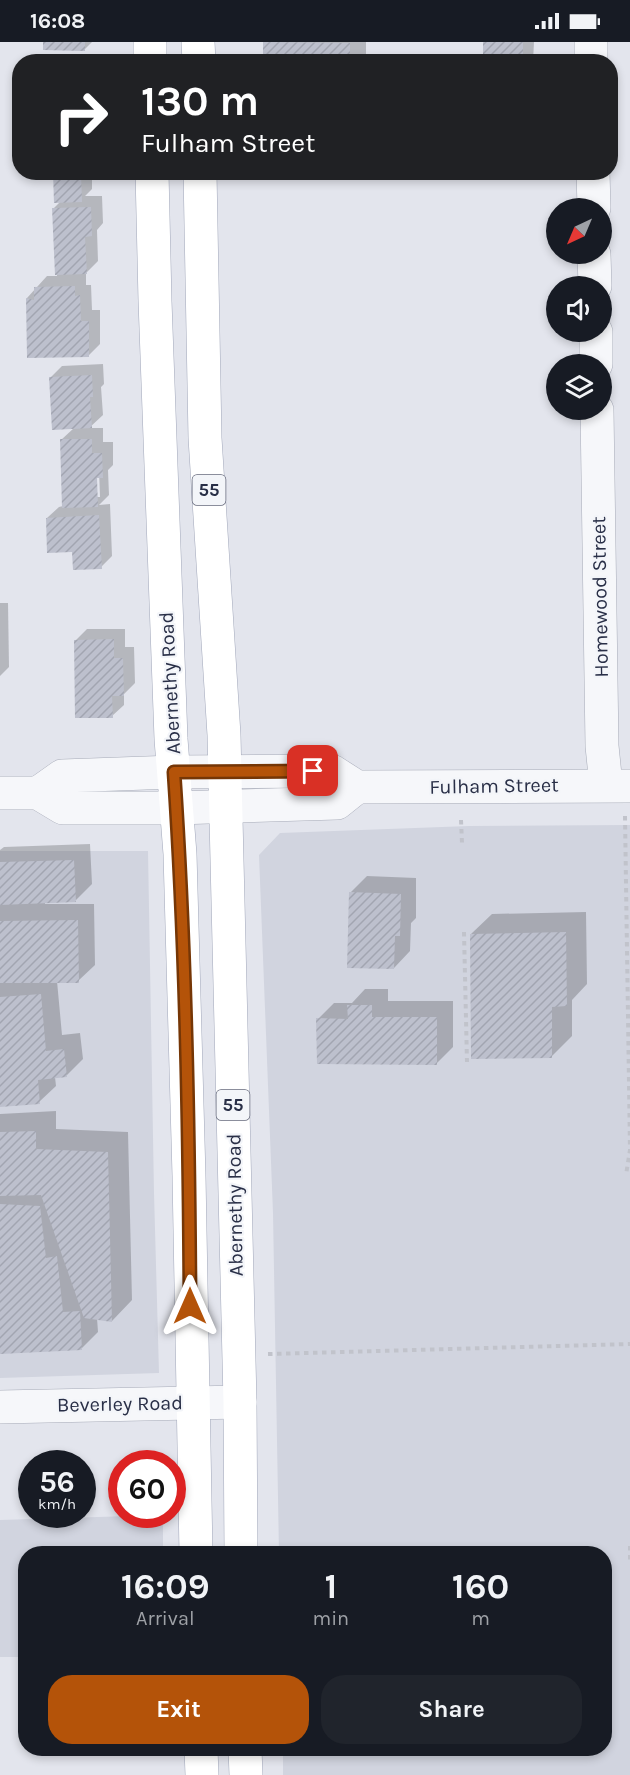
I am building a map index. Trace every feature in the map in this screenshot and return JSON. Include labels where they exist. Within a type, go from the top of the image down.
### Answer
[{"type":"main road","name":"Abernethy Road","points":[[152,180],[174,772],[180,854],[196,1546]]},
{"type":"main road","name":"Abernethy Road","points":[[200,180],[205,438],[224,735],[240,1402],[241,1546]]},
{"type":"main road","points":[[201,1756],[202,1775]]},
{"type":"main road","points":[[245,1756],[246,1775]]},
{"type":"street","points":[[593,180],[594,198]]},
{"type":"street","name":"Homewood Street","points":[[597,420],[602,746],[620,795]]},
{"type":"street","points":[[0,794],[38,793],[63,808],[177,808],[337,803],[357,787],[332,771],[174,772],[62,776],[38,793]]},
{"type":"street","name":"Fulham Street","points":[[357,787],[620,795]]},
{"type":"street","name":"Beverley Road","points":[[0,1407],[240,1402]]},
{"type":"path","points":[[620,795],[630,1150],[626,1175]]},
{"type":"path","points":[[461,819],[462,843]]},
{"type":"path","points":[[464,932],[467,1062]]},
{"type":"path","points":[[267,1354],[630,1344]]},
{"type":"path","points":[[630,1546],[630,1563]]},
{"type":"shaded area","points":[[630,825],[630,1775],[283,1775],[283,1756],[612,1756],[612,1546],[279,1546],[273,1213],[259,855],[280,833],[469,826]]},
{"type":"shaded area","points":[[0,851],[148,851],[159,1373],[0,1378]]},
{"type":"shaded area","points":[[96,1517],[108,1517],[108,1528],[163,1528],[163,1546],[18,1546],[18,1657],[0,1657],[0,1520],[18,1519],[18,1528],[96,1528]]},
{"type":"building","points":[[43,42],[85,42],[85,51],[43,50]]},
{"type":"building","points":[[263,42],[350,43],[350,54],[263,54]]},
{"type":"building","points":[[483,42],[523,42],[523,54],[483,54]]},
{"type":"building","points":[[53,180],[81,180],[82,202],[54,203]]},
{"type":"building","points":[[91,207],[92,236],[85,237],[87,274],[55,275],[52,208]]},
{"type":"building","points":[[75,286],[75,296],[80,295],[81,321],[89,321],[89,357],[27,358],[26,298],[34,300],[34,287]]},
{"type":"building","points":[[92,375],[93,397],[90,397],[92,428],[52,430],[49,377]]},
{"type":"building","points":[[60,439],[92,439],[92,453],[102,453],[103,478],[97,478],[98,507],[62,508]]},
{"type":"building","points":[[99,515],[102,569],[73,570],[72,552],[47,553],[46,518]]},
{"type":"building","points":[[114,639],[114,658],[123,658],[124,696],[112,696],[113,718],[75,718],[74,640]]},
{"type":"building","points":[[74,860],[76,902],[0,905],[0,862]]},
{"type":"building","points":[[349,892],[401,894],[400,936],[395,936],[394,969],[347,968]]},
{"type":"building","points":[[78,920],[79,983],[0,983],[0,921]]},
{"type":"building","points":[[566,932],[567,1006],[552,1007],[552,1058],[471,1059],[470,934]]},
{"type":"building","points":[[41,994],[46,1051],[64,1049],[67,1077],[38,1080],[40,1104],[0,1107],[0,997]]},
{"type":"building","points":[[347,1005],[372,1005],[372,1017],[437,1017],[437,1065],[317,1064],[316,1018],[348,1019]]},
{"type":"building","points":[[36,1131],[36,1149],[108,1152],[112,1322],[84,1318],[41,1195],[0,1196],[0,1132]]},
{"type":"building","points":[[0,1204],[40,1206],[46,1258],[57,1256],[63,1312],[80,1311],[82,1350],[0,1354]]},
{"type":"route","points":[[190,1306],[188,1107],[180,854],[174,772],[313,771]]}]
